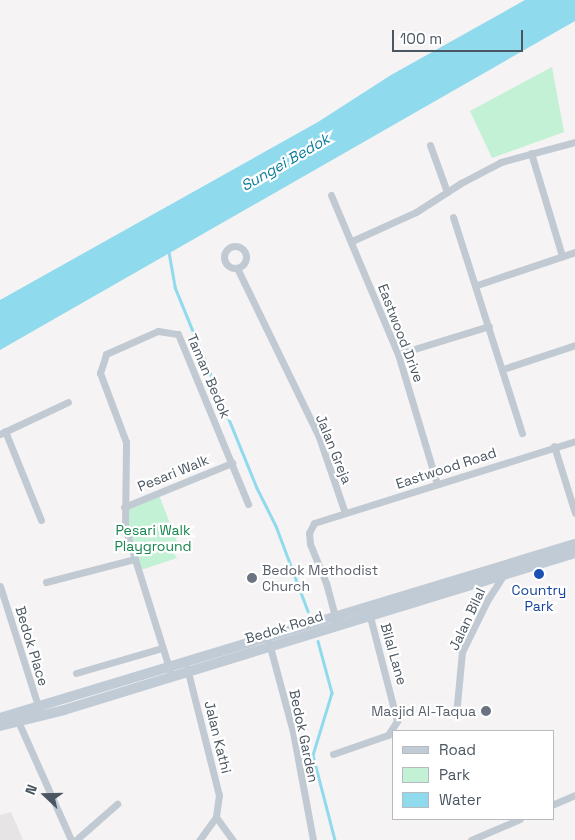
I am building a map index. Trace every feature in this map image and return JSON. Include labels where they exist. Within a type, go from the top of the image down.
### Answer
[{"type":"main road","name":"Bedok Road","points":[[369,612],[575,544]]},
{"type":"main road","name":"Bedok Road","points":[[0,726],[39,710],[337,621],[502,576],[575,553]]},
{"type":"main road","name":"Bedok Road","points":[[0,718],[17,718]]},
{"type":"street","points":[[352,241],[416,212],[481,172],[531,153],[575,142]]},
{"type":"street","points":[[430,144],[447,192]]},
{"type":"street","points":[[531,153],[562,256]]},
{"type":"street","name":"Eastwood Drive","points":[[332,195],[398,354],[437,484]]},
{"type":"street","points":[[453,217],[477,285],[522,433]]},
{"type":"street","points":[[477,285],[575,252]]},
{"type":"street","name":"Jalan Greja","points":[[237,268],[319,438],[345,513]]},
{"type":"street","points":[[398,354],[489,326]]},
{"type":"street","name":"Taman Bedok","points":[[170,672],[125,528],[126,442],[101,376],[100,366],[108,352],[158,331],[171,330],[180,337],[248,504]]},
{"type":"street","points":[[503,369],[575,345]]},
{"type":"street","points":[[41,520],[2,432],[68,402]]},
{"type":"street","name":"Eastwood Road","points":[[345,513],[575,440]]},
{"type":"street","points":[[554,446],[575,513]]},
{"type":"street","name":"Pesari Walk","points":[[124,507],[232,463]]},
{"type":"street","points":[[337,621],[326,583],[310,548],[309,533],[317,521],[345,513]]},
{"type":"street","points":[[46,582],[135,559]]},
{"type":"street","name":"Jalan Bilal","points":[[456,715],[462,652],[488,599],[509,567]]},
{"type":"street","name":"Bedok Place","points":[[0,586],[39,710]]},
{"type":"street","name":"Bilal Lane","points":[[333,754],[388,735],[397,721],[369,612]]},
{"type":"street","name":"Bedok Garden","points":[[269,642],[293,732],[313,840]]},
{"type":"street","points":[[76,673],[162,648]]},
{"type":"street","name":"Jalan Kathi","points":[[187,667],[218,787],[216,817]]},
{"type":"street","points":[[17,718],[71,840]]},
{"type":"street","points":[[555,804],[575,795]]},
{"type":"street","points":[[76,840],[117,804]]},
{"type":"street","points":[[199,840],[216,817],[233,840]]},
{"type":"street","points":[[471,840],[518,820]]},
{"type":"shaded area","points":[[11,812],[23,840],[0,840],[0,815]]},
{"type":"green space","points":[[552,67],[564,132],[492,158],[470,111]]},
{"type":"green space","name":"Pesari Walk Playground","points":[[159,495],[178,544],[171,549],[177,558],[141,570],[128,527],[126,508]]},
{"type":"water","name":"Sungei Bedok","points":[[525,0],[575,0],[575,21],[0,350],[0,300],[318,122],[391,75]]},
{"type":"waterway","points":[[169,252],[175,287],[257,488],[276,526],[308,611]]},
{"type":"waterway","points":[[318,641],[332,693],[313,755],[335,840]]},
{"type":"place","name":"Country Park","points":[[539,574]]},
{"type":"place","name":"Bedok Methodist Church","points":[[252,578]]},
{"type":"place","name":"Masjid Al-Taqua","points":[[486,711]]}]
